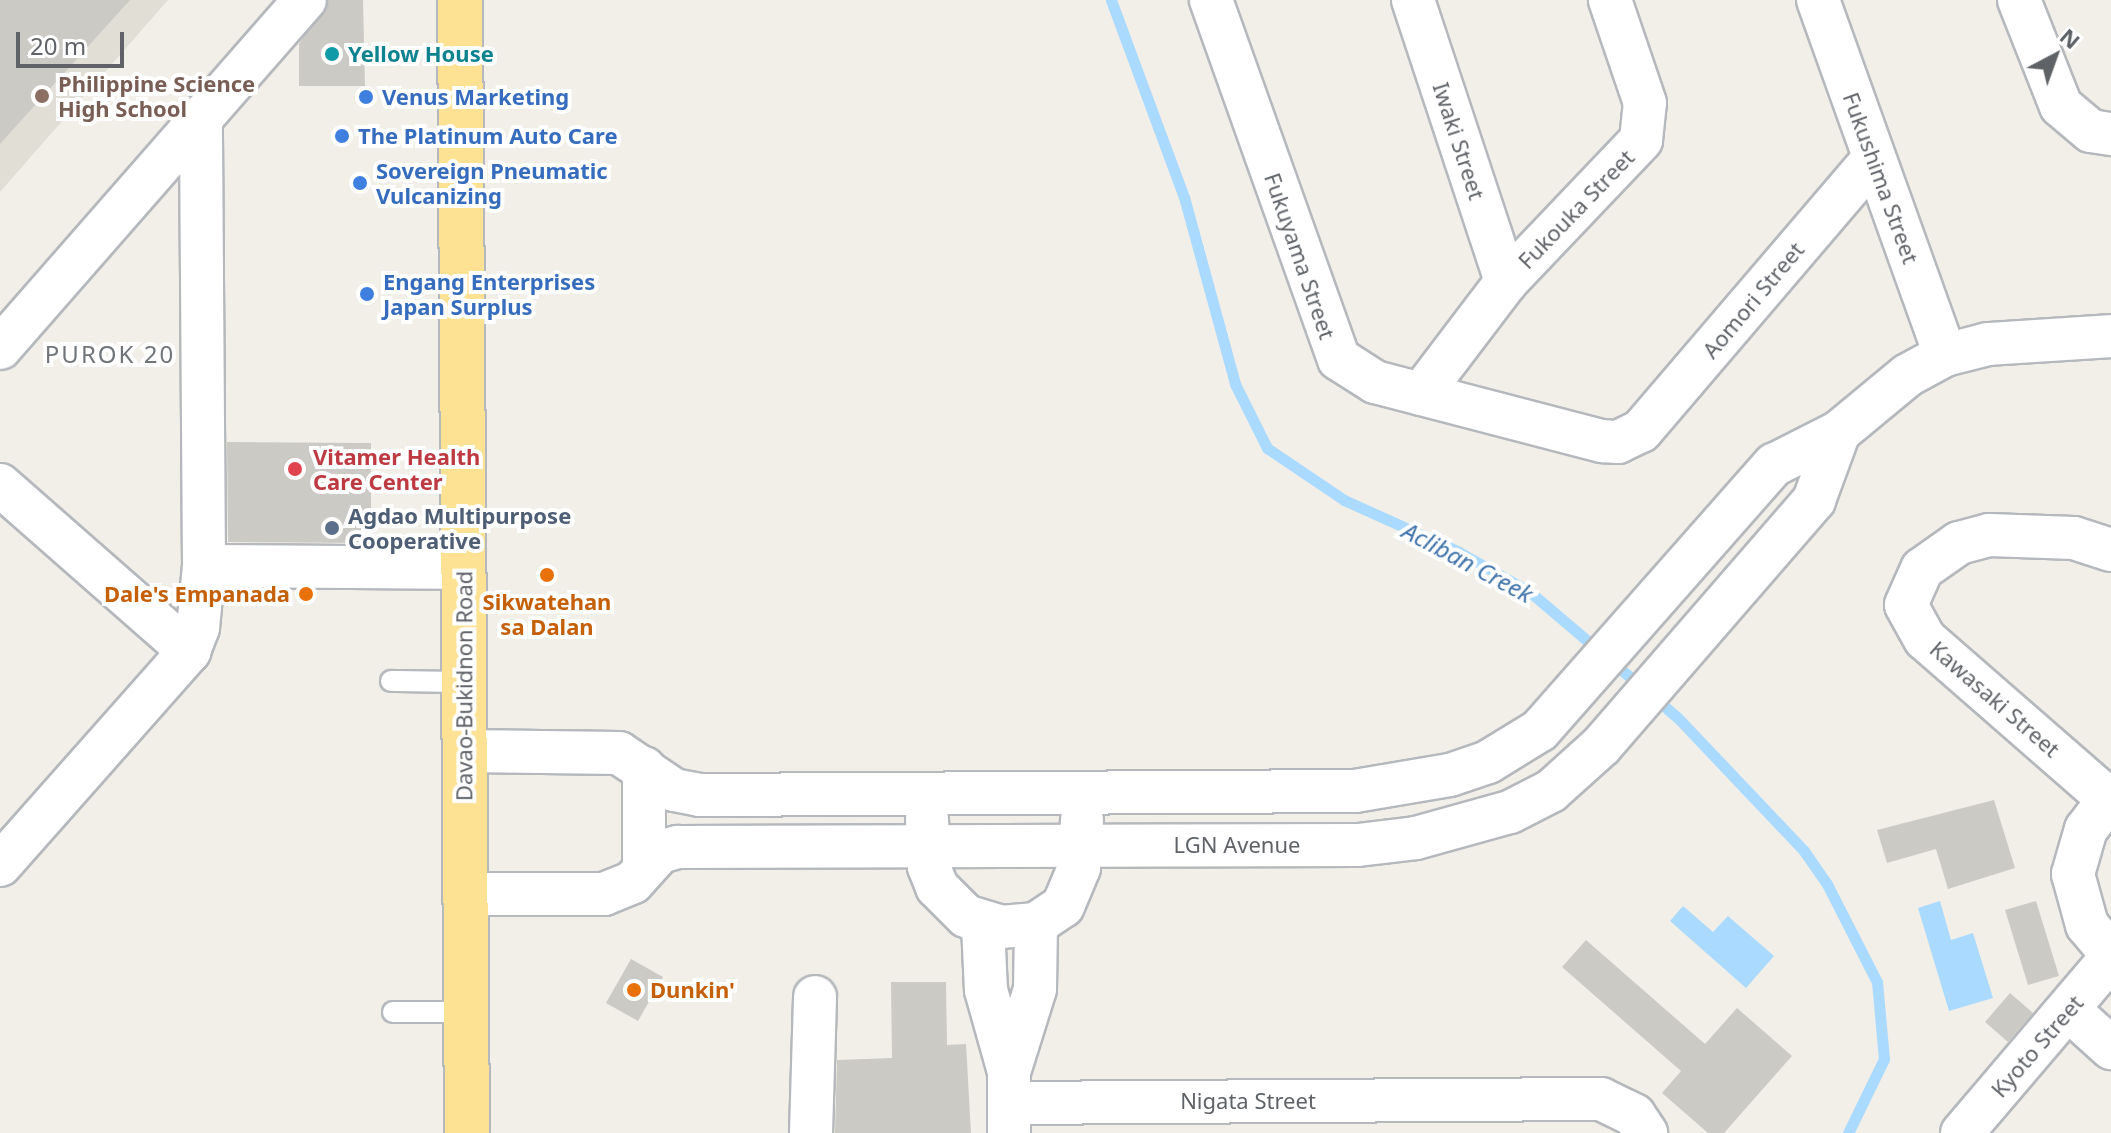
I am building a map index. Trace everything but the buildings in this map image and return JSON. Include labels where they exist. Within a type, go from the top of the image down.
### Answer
[{"type":"highway","name":"Davao-Bukidnon Road","points":[[460,0],[467,1133]]},
{"type":"street","points":[[0,348],[305,0]]},
{"type":"street","name":"Fukuyama Street","points":[[1211,0],[1332,348],[1360,376],[1602,441],[1629,439]]},
{"type":"street","name":"Iwaki Street","points":[[1413,0],[1506,282]]},
{"type":"street","name":"Fukouka Street","points":[[1421,394],[1506,282],[1641,140],[1645,103],[1610,0]]},
{"type":"street","name":"Fukushima Street","points":[[1818,0],[1945,355]]},
{"type":"street","points":[[2019,0],[2061,106],[2091,131],[2111,134]]},
{"type":"street","points":[[0,865],[189,651],[204,598],[201,118]]},
{"type":"street","name":"Aomori Street","points":[[1629,439],[1874,158]]},
{"type":"street","points":[[465,751],[603,751],[644,768],[674,790],[700,795],[1327,791],[1421,782],[1521,746],[1561,710],[1774,465],[1839,432],[1908,375],[1945,355],[2041,337],[2111,336]]},
{"type":"street","name":"LGN Avenue","points":[[466,894],[604,894],[633,882],[660,852],[678,847],[1327,845],[1416,838],[1465,827],[1551,791],[1602,745],[1814,500],[1839,432]]},
{"type":"street","points":[[0,485],[189,651]]},
{"type":"street","name":"Kawasaki Street","points":[[2110,800],[1925,639],[1910,622],[1911,583],[1937,555],[1989,535],[2074,538],[2111,550]]},
{"type":"street","points":[[204,566],[464,568]]},
{"type":"street","points":[[1521,746],[1551,791]]},
{"type":"street","points":[[644,768],[644,867]]},
{"type":"street","points":[[1327,791],[1327,845]]},
{"type":"street","points":[[927,794],[927,846],[937,887],[983,925],[1036,924],[1063,906],[1082,846],[1081,793]]},
{"type":"street","points":[[2110,800],[2086,829],[2073,874],[2087,925],[2111,956]]},
{"type":"street","points":[[1009,1103],[1035,989],[1036,924]]},
{"type":"street","points":[[983,925],[986,990],[1009,1103]]},
{"type":"street","name":"Kyoto Street","points":[[1962,1133],[2069,1010],[2111,956]]},
{"type":"street","points":[[811,1133],[815,997]]},
{"type":"street","points":[[2069,1010],[2111,1048]]},
{"type":"street","name":"Nigata Street","points":[[1009,1103],[1228,1117],[1496,1116],[1601,1099],[1634,1115],[1646,1133]]},
{"type":"lane","points":[[391,681],[464,682]]},
{"type":"lane","points":[[393,1012],[466,1012]]},
{"type":"shaded area","name":"Philippine Science High School","points":[[0,0],[168,0],[0,192]]},
{"type":"water","points":[[1940,901],[1951,940],[1973,933],[1993,998],[1949,1011],[1918,908]]},
{"type":"water","points":[[1683,906],[1713,932],[1728,916],[1774,956],[1746,988],[1670,921]]},
{"type":"waterway","name":"Acliban Creek","points":[[1111,0],[1184,197],[1235,384],[1267,448],[1344,500],[1459,552],[1530,592],[1678,718],[1804,851],[1827,884],[1877,982],[1884,1059],[1848,1133]]},
{"type":"place","name":"Yellow House","points":[[332,54]]},
{"type":"place","name":"Philippine Science High School","points":[[42,96]]},
{"type":"place","name":"Venus Marketing","points":[[366,97]]},
{"type":"place","name":"The Platinum Auto Care","points":[[342,136]]},
{"type":"place","name":"Sovereign Pneumatic Vulcanizing","points":[[360,183]]},
{"type":"place","name":"Engang Enterprises Japan Surplus","points":[[367,294]]},
{"type":"place","name":"Vitamer Health Care Center","points":[[295,469]]},
{"type":"place","name":"Agdao Multipurpose Cooperative","points":[[332,528]]},
{"type":"place","name":"Sikwatehan sa Dalan","points":[[547,575]]},
{"type":"place","name":"Dale's Empanada","points":[[306,594]]},
{"type":"place","name":"Dunkin'","points":[[634,990]]},
{"type":"district","name":"PUROK 20","points":[[110,354]]}]
